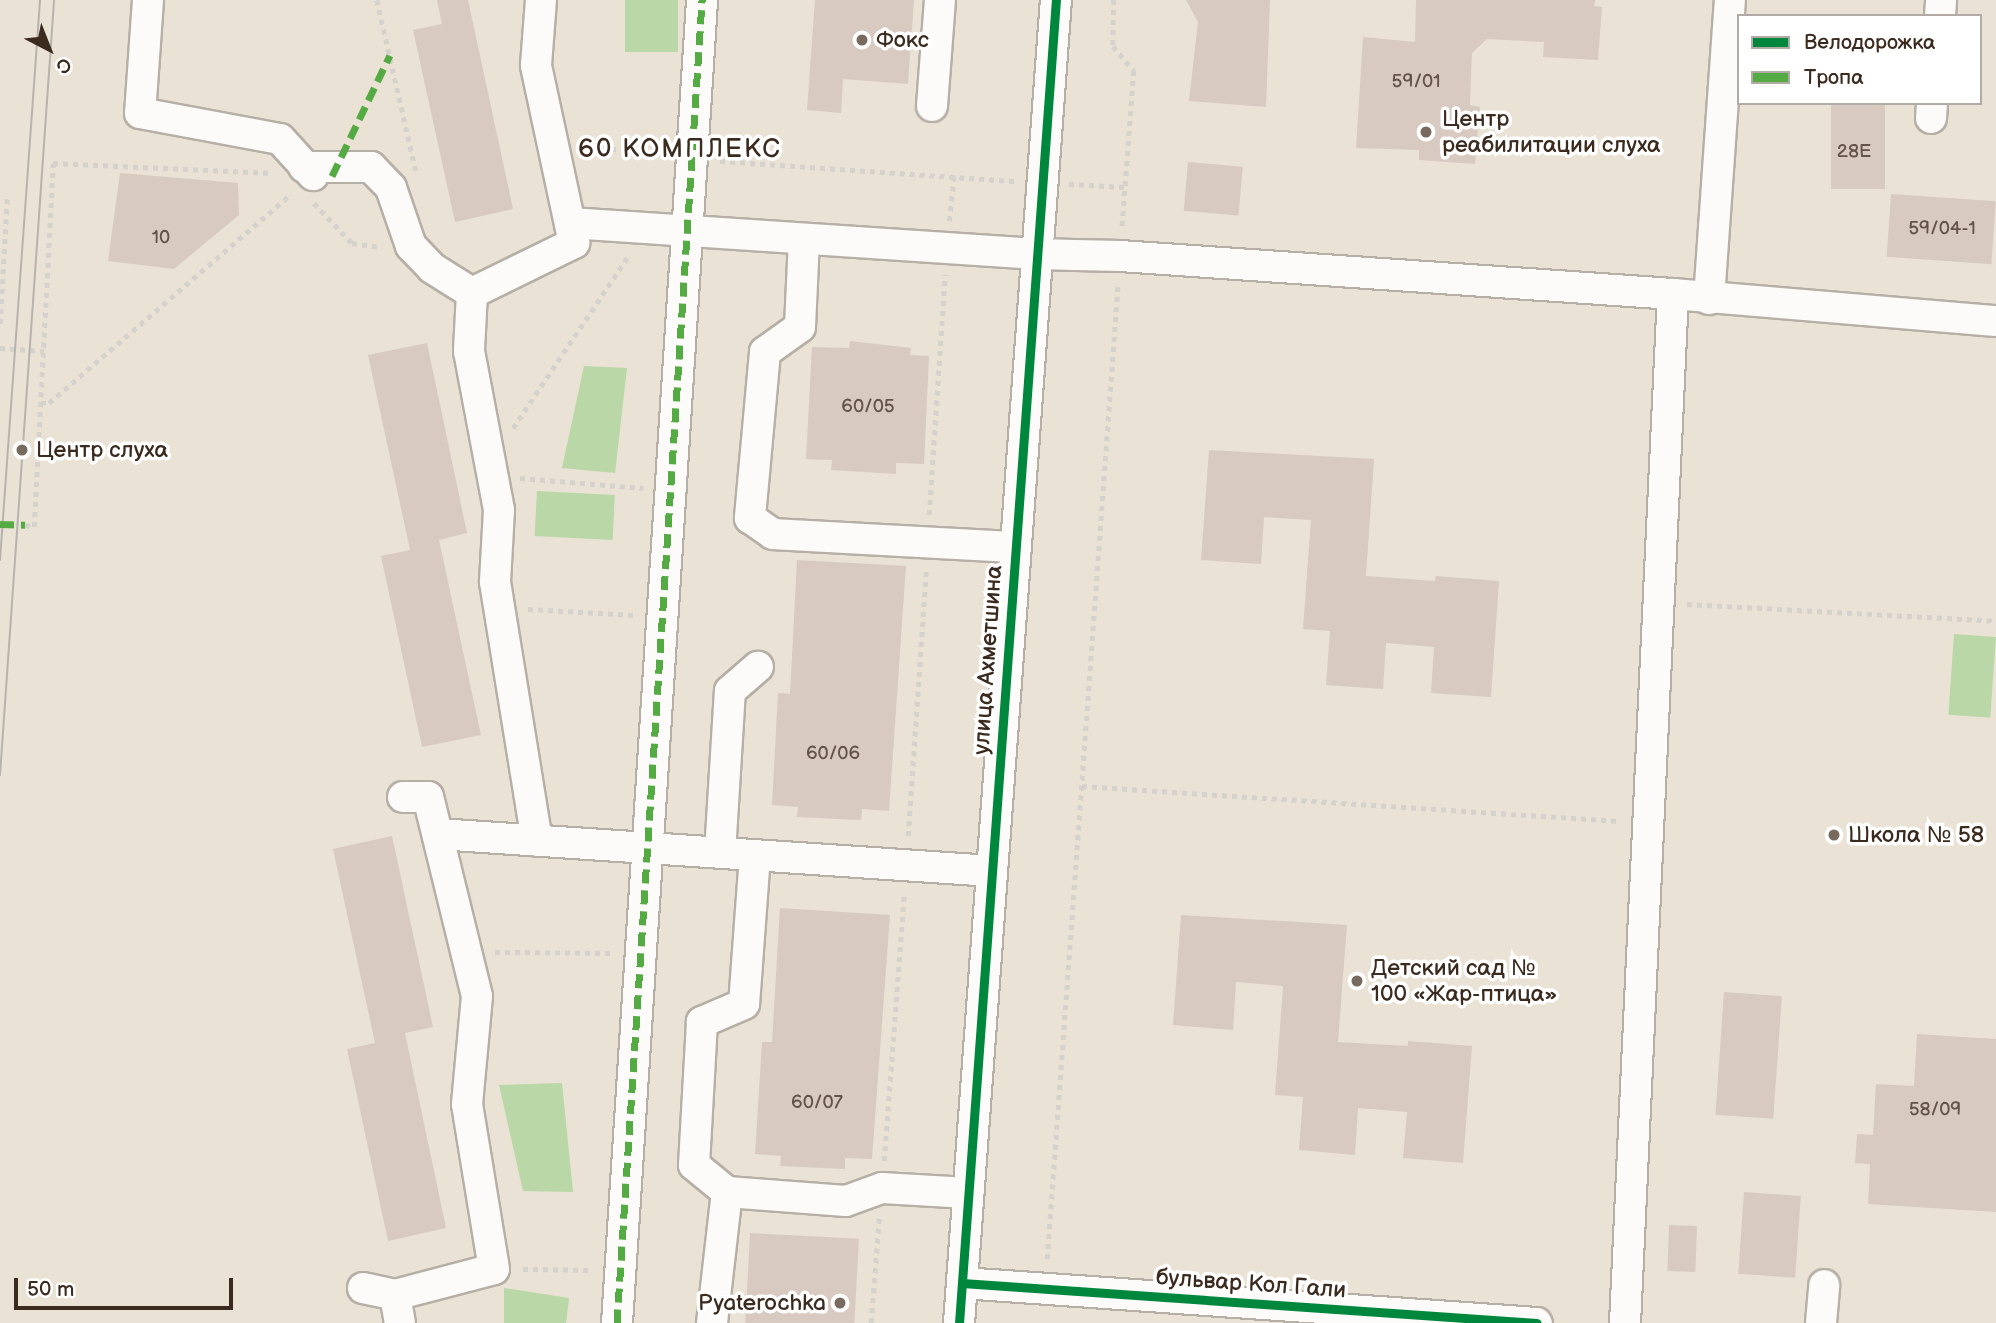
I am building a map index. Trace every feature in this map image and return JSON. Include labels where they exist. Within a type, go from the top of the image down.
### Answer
[{"type":"street","points":[[148,0],[140,113],[280,139],[305,176],[371,167],[391,188],[411,246],[432,268],[472,293]]},
{"type":"street","points":[[472,293],[574,243],[536,65],[541,0]]},
{"type":"street","points":[[617,1323],[702,0]]},
{"type":"street","points":[[932,106],[940,0]]},
{"type":"street","name":"улица Ахметшина","points":[[959,1323],[1056,0]]},
{"type":"street","points":[[1709,299],[1730,0]]},
{"type":"street","points":[[570,223],[1037,254],[1120,256],[1673,294],[1996,321]]},
{"type":"street","points":[[804,239],[800,327],[765,352],[750,518],[773,534],[1016,547]]},
{"type":"street","points":[[472,293],[469,351],[499,510],[495,583],[537,841]]},
{"type":"street","points":[[1625,1323],[1673,294]]},
{"type":"street","points":[[720,853],[730,691],[758,667]]},
{"type":"street","points":[[363,1288],[397,1309],[494,1269],[467,1104],[477,996],[428,797],[403,797]]},
{"type":"street","points":[[438,834],[992,871]]},
{"type":"street","points":[[755,855],[744,1004],[702,1022],[694,1165],[727,1192],[846,1201],[882,1188],[968,1193]]},
{"type":"street","points":[[712,1323],[727,1192]]},
{"type":"street","name":"бульвар Кол Гали","points":[[962,1283],[1537,1323]]},
{"type":"street","points":[[1821,1323],[1824,1285]]},
{"type":"path","points":[[377,0],[418,183],[391,188]]},
{"type":"path","points":[[1045,1287],[1134,71],[1113,46],[1114,0]]},
{"type":"path","points":[[553,145],[954,177],[1124,187]]},
{"type":"path","points":[[24,525],[34,527],[52,163],[305,176]]},
{"type":"path","points":[[305,176],[352,243],[373,248],[411,246]]},
{"type":"path","points":[[41,403],[49,403],[305,176]]},
{"type":"path","points":[[872,1323],[954,177]]},
{"type":"path","points":[[0,324],[7,197]]},
{"type":"path","points":[[647,229],[491,469],[670,491]]},
{"type":"path","points":[[0,348],[44,351]]},
{"type":"path","points":[[1658,603],[1996,621]]},
{"type":"path","points":[[499,608],[662,617]]},
{"type":"path","points":[[1082,786],[1648,822]]},
{"type":"path","points":[[466,951],[641,953]]},
{"type":"path","points":[[494,1269],[620,1270]]},
{"type":"green space","points":[[625,0],[678,0],[678,52],[625,52]]},
{"type":"green space","points":[[584,366],[627,368],[615,473],[562,468]]},
{"type":"green space","points":[[537,491],[615,495],[613,540],[535,536]]},
{"type":"green space","points":[[1954,634],[1996,637],[1990,718],[1948,715]]},
{"type":"green space","points":[[562,1083],[573,1192],[523,1191],[499,1085]]},
{"type":"green space","points":[[504,1288],[569,1298],[566,1323],[504,1323]]},
{"type":"building","points":[[437,0],[468,0],[513,209],[455,222],[413,30],[442,24]]},
{"type":"building","name":"Фокс","points":[[815,0],[914,0],[908,84],[843,79],[841,113],[807,110]]},
{"type":"building","points":[[1186,0],[1270,0],[1266,107],[1189,101],[1198,22]]},
{"type":"building","points":[[1416,0],[1595,0],[1594,6],[1602,7],[1598,60],[1543,57],[1544,42],[1487,39],[1472,53],[1470,105],[1480,107],[1475,164],[1419,160],[1419,150],[1356,148],[1363,37],[1415,42]]},
{"type":"building","points":[[1831,105],[1885,105],[1885,189],[1831,189]]},
{"type":"building","points":[[1188,162],[1243,167],[1239,216],[1184,211]]},
{"type":"building","points":[[120,173],[238,183],[239,215],[174,269],[108,261]]},
{"type":"building","points":[[1891,194],[1996,201],[1991,264],[1887,257]]},
{"type":"building","points":[[850,341],[911,348],[910,355],[929,356],[924,464],[896,463],[896,474],[831,470],[832,460],[806,459],[812,347],[849,348]]},
{"type":"building","points":[[427,343],[467,533],[439,540],[481,735],[422,747],[381,556],[410,550],[368,355]]},
{"type":"building","points":[[1209,450],[1374,459],[1366,576],[1435,581],[1436,576],[1499,581],[1491,697],[1431,693],[1434,647],[1386,643],[1383,689],[1326,685],[1330,631],[1303,629],[1311,520],[1264,517],[1261,564],[1201,560]]},
{"type":"building","points":[[797,560],[906,566],[889,811],[862,809],[861,820],[797,817],[798,807],[772,805],[778,693],[790,694]]},
{"type":"building","points":[[392,836],[433,1027],[405,1033],[446,1228],[388,1241],[347,1049],[375,1043],[333,849]]},
{"type":"building","points":[[780,908],[890,915],[872,1159],[845,1158],[845,1169],[780,1166],[781,1156],[755,1154],[762,1042],[772,1042]]},
{"type":"building","points":[[1181,915],[1347,925],[1338,1042],[1408,1046],[1408,1041],[1472,1046],[1463,1163],[1403,1158],[1407,1112],[1358,1108],[1355,1155],[1299,1150],[1303,1097],[1275,1095],[1283,986],[1236,982],[1233,1030],[1173,1025]]},
{"type":"building","points":[[1724,992],[1782,996],[1773,1119],[1715,1115]]},
{"type":"building","points":[[1917,1034],[1996,1039],[1996,1212],[1868,1204],[1870,1164],[1855,1163],[1857,1134],[1873,1135],[1876,1084],[1914,1086]]},
{"type":"building","points":[[1744,1192],[1801,1196],[1795,1278],[1738,1274]]},
{"type":"building","points":[[1669,1225],[1697,1226],[1695,1272],[1667,1271]]},
{"type":"building","points":[[750,1233],[859,1239],[854,1323],[745,1323]]},
{"type":"tram line","points":[[0,560],[40,0]]},
{"type":"tram line","points":[[0,775],[54,0]]},
{"type":"marked path","points":[[617,1323],[702,0]]},
{"type":"marked path","points":[[332,176],[390,55]]},
{"type":"marked path","points":[[0,524],[25,525]]},
{"type":"cycle path","points":[[959,1323],[1056,0]]},
{"type":"cycle path","points":[[962,1283],[1537,1323]]},
{"type":"place","name":"Фокс","points":[[862,40]]},
{"type":"place","name":"Центр реабилитации слуха","points":[[1426,132]]},
{"type":"place","name":"Центр слуха","points":[[22,450]]},
{"type":"place","name":"Школа № 58","points":[[1834,835]]},
{"type":"place","name":"Детский сад № 100 «Жар-птица»","points":[[1357,981]]},
{"type":"place","name":"Pyaterochka","points":[[840,1303]]},
{"type":"district","name":"60 КОМПЛЕКС","points":[[680,150]]}]
